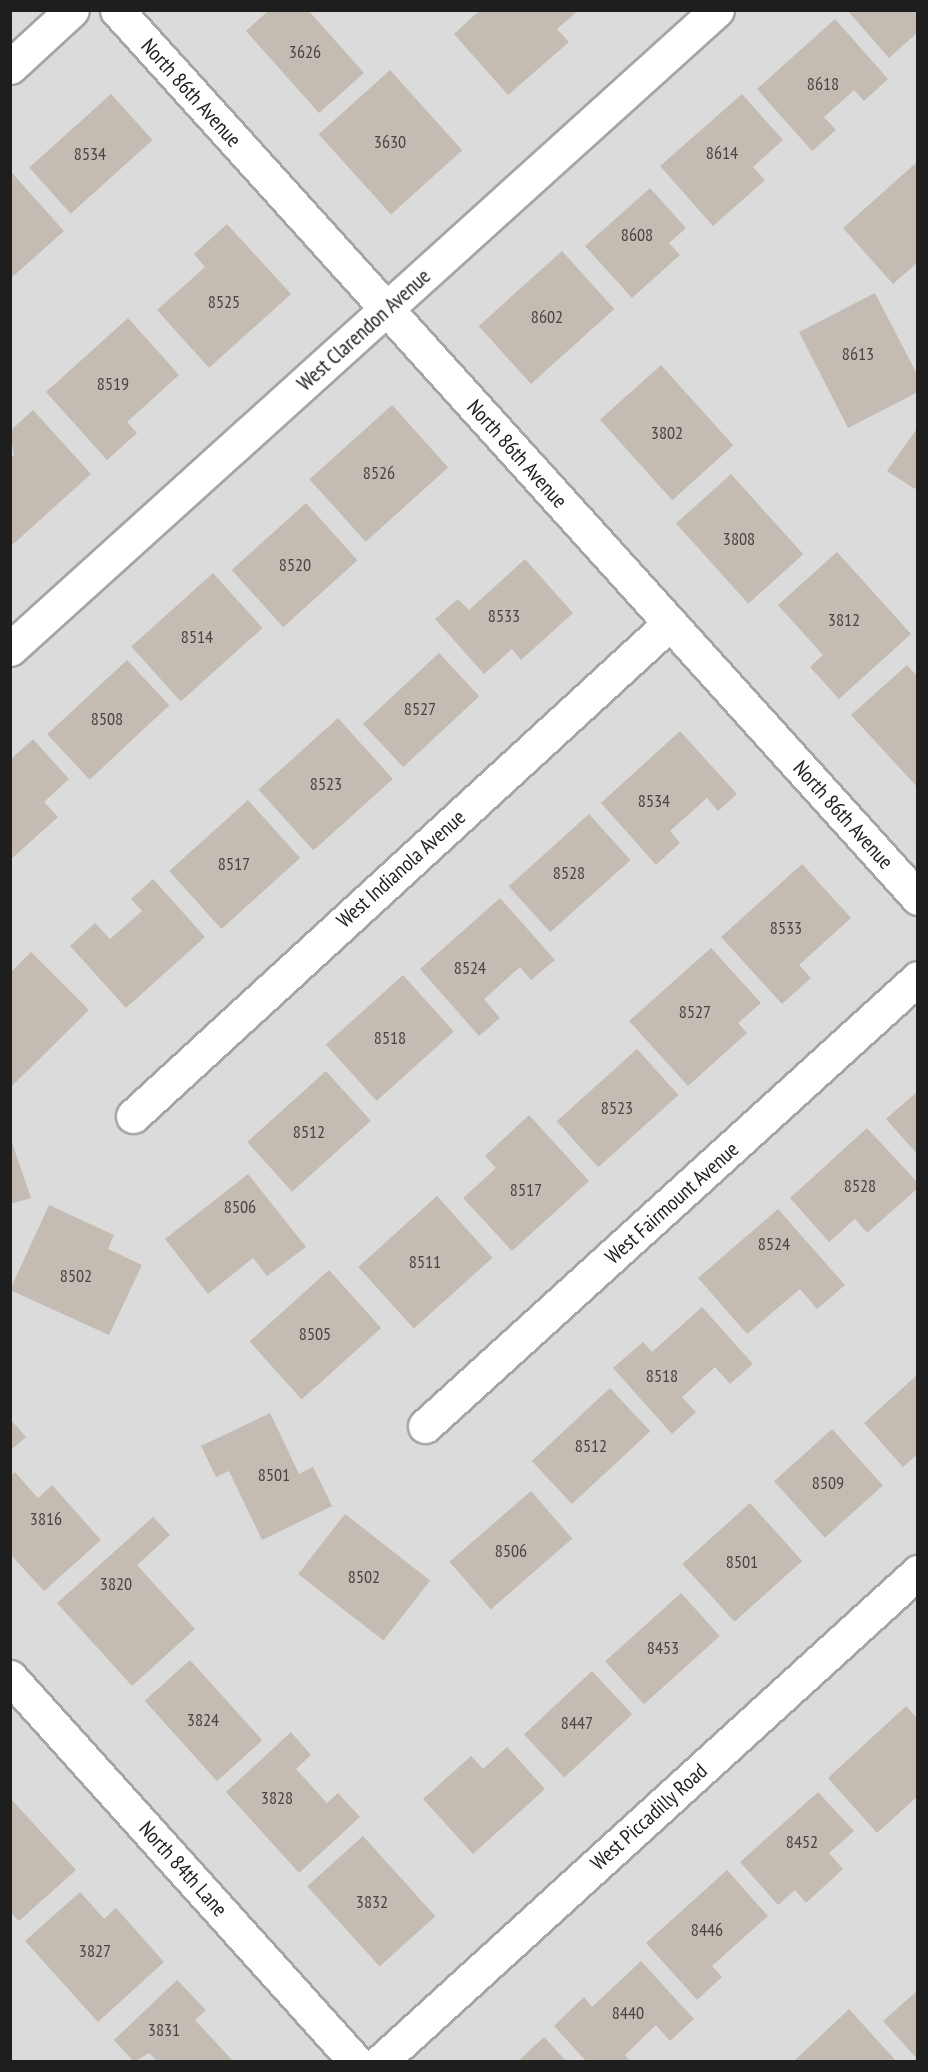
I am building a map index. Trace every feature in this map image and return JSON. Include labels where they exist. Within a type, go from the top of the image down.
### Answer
[{"type":"street","points":[[10,67],[72,10]]},
{"type":"street","name":"North 86th Avenue","points":[[117,10],[918,898]]},
{"type":"street","name":"West Clarendon Avenue","points":[[10,650],[717,10]]},
{"type":"street","name":"West Indianola Avenue","points":[[133,1116],[670,623]]},
{"type":"street","name":"West Fairmount Avenue","points":[[424,1426],[918,978]]},
{"type":"street","name":"West Piccadilly Road","points":[[380,2061],[918,1572]]},
{"type":"street","name":"North 84th Lane","points":[[10,1677],[356,2061]]},
{"type":"shaded area","points":[[11,11],[917,11],[917,2062],[11,2062]]},
{"type":"building","points":[[269,10],[308,10],[364,73],[319,113],[246,31]]},
{"type":"building","points":[[480,10],[579,10],[557,29],[569,42],[508,95],[454,34]]},
{"type":"building","points":[[847,10],[918,10],[918,32],[889,58]]},
{"type":"building","points":[[835,19],[888,79],[864,101],[854,90],[824,117],[836,130],[812,151],[757,89]]},
{"type":"building","points":[[390,70],[462,150],[391,214],[319,134]]},
{"type":"building","points":[[111,94],[152,140],[71,214],[29,168]]},
{"type":"building","points":[[742,94],[783,140],[753,167],[765,180],[713,226],[660,166]]},
{"type":"building","points":[[918,161],[918,262],[893,284],[843,228]]},
{"type":"building","points":[[12,173],[64,231],[10,279],[10,174]]},
{"type":"building","points":[[650,188],[686,228],[669,243],[680,255],[632,298],[585,246]]},
{"type":"building","points":[[227,224],[291,294],[209,368],[157,310],[205,267],[194,254]]},
{"type":"building","points":[[562,251],[614,309],[531,384],[479,326]]},
{"type":"building","points":[[875,293],[918,376],[918,392],[848,428],[799,332]]},
{"type":"building","points":[[128,318],[179,375],[127,422],[137,433],[107,460],[46,392]]},
{"type":"building","points":[[661,365],[733,445],[672,500],[600,420]]},
{"type":"building","points":[[392,405],[448,467],[366,542],[310,479]]},
{"type":"building","points":[[33,410],[91,474],[10,547],[10,458],[14,455],[10,431]]},
{"type":"building","points":[[918,427],[918,485],[915,489],[887,471]]},
{"type":"building","points":[[731,474],[803,554],[748,604],[676,524]]},
{"type":"building","points":[[306,503],[358,560],[283,627],[232,570]]},
{"type":"building","points":[[837,552],[911,634],[839,699],[810,667],[823,655],[778,605]]},
{"type":"building","points":[[525,559],[573,613],[521,660],[512,649],[484,674],[435,619],[458,599],[469,610]]},
{"type":"building","points":[[213,573],[263,628],[181,702],[131,647]]},
{"type":"building","points":[[439,653],[479,696],[403,767],[363,724]]},
{"type":"building","points":[[127,660],[169,705],[90,780],[47,734]]},
{"type":"building","points":[[907,665],[918,677],[918,788],[851,715]]},
{"type":"building","points":[[338,718],[393,779],[313,851],[258,790]]},
{"type":"building","points":[[680,731],[737,794],[718,811],[707,798],[670,831],[680,843],[656,865],[601,803]]},
{"type":"building","points":[[33,739],[69,779],[44,802],[58,817],[10,860],[10,760]]},
{"type":"building","points":[[248,800],[300,858],[221,929],[169,871]]},
{"type":"building","points":[[589,814],[630,860],[550,932],[509,886]]},
{"type":"building","points":[[802,864],[851,918],[799,965],[811,978],[782,1004],[721,937]]},
{"type":"building","points":[[153,879],[205,937],[126,1008],[70,946],[95,923],[110,939],[142,911],[131,899]]},
{"type":"building","points":[[500,898],[555,960],[531,980],[520,967],[484,999],[500,1018],[479,1036],[420,969]]},
{"type":"building","points":[[711,948],[761,1003],[738,1023],[747,1033],[688,1086],[629,1021]]},
{"type":"building","points":[[31,952],[89,1010],[12,1086],[10,973]]},
{"type":"building","points":[[403,975],[454,1031],[377,1101],[326,1045]]},
{"type":"building","points":[[637,1049],[678,1095],[598,1167],[557,1121]]},
{"type":"building","points":[[326,1071],[371,1121],[292,1192],[247,1142]]},
{"type":"building","points":[[918,1091],[918,1155],[886,1119]]},
{"type":"building","points":[[529,1115],[589,1181],[512,1251],[463,1198],[496,1168],[485,1156]]},
{"type":"building","points":[[867,1128],[918,1183],[918,1188],[867,1233],[855,1219],[829,1242],[790,1198]]},
{"type":"building","points":[[10,1137],[31,1198],[10,1204]]},
{"type":"building","points":[[248,1174],[306,1247],[267,1276],[253,1258],[208,1294],[165,1239]]},
{"type":"building","points":[[437,1196],[493,1258],[414,1329],[358,1267]]},
{"type":"building","points":[[49,1205],[114,1235],[108,1249],[142,1265],[109,1335],[10,1290]]},
{"type":"building","points":[[778,1209],[845,1285],[817,1309],[800,1289],[747,1334],[698,1278]]},
{"type":"building","points":[[329,1270],[381,1328],[302,1400],[249,1342]]},
{"type":"building","points":[[702,1307],[753,1364],[730,1384],[715,1367],[682,1397],[696,1412],[672,1434],[613,1368],[643,1342],[652,1352]]},
{"type":"building","points":[[918,1374],[918,1454],[903,1467],[864,1423]]},
{"type":"building","points":[[610,1388],[650,1431],[572,1504],[532,1461]]},
{"type":"building","points":[[270,1413],[299,1474],[313,1467],[332,1506],[262,1540],[229,1471],[216,1477],[201,1446]]},
{"type":"building","points":[[10,1419],[26,1437],[10,1451]]},
{"type":"building","points":[[832,1429],[883,1485],[825,1538],[774,1481]]},
{"type":"building","points":[[15,1472],[38,1498],[52,1485],[101,1540],[44,1591],[10,1554],[10,1476]]},
{"type":"building","points":[[531,1491],[572,1539],[491,1609],[449,1562]]},
{"type":"building","points":[[750,1503],[802,1561],[735,1622],[682,1564]]},
{"type":"building","points":[[345,1514],[430,1580],[383,1640],[298,1574]]},
{"type":"building","points":[[153,1517],[170,1535],[137,1565],[195,1629],[132,1686],[57,1603]]},
{"type":"building","points":[[681,1593],[720,1636],[644,1704],[605,1661]]},
{"type":"building","points":[[190,1660],[262,1740],[217,1781],[145,1701]]},
{"type":"building","points":[[592,1671],[632,1714],[564,1778],[524,1734]]},
{"type":"building","points":[[906,1706],[918,1719],[918,1796],[877,1833],[828,1778]]},
{"type":"building","points":[[291,1732],[311,1755],[296,1769],[327,1803],[338,1793],[360,1817],[299,1873],[226,1792]]},
{"type":"building","points":[[507,1747],[545,1789],[473,1854],[423,1799],[471,1756],[483,1769]]},
{"type":"building","points":[[818,1792],[854,1831],[829,1853],[843,1869],[806,1903],[795,1890],[778,1905],[740,1862]]},
{"type":"building","points":[[10,1798],[76,1870],[19,1921],[10,1912]]},
{"type":"building","points":[[363,1836],[435,1916],[380,1966],[307,1886]]},
{"type":"building","points":[[727,1870],[768,1916],[712,1966],[722,1977],[697,2000],[646,1943]]},
{"type":"building","points":[[80,1892],[104,1919],[116,1908],[164,1962],[98,2022],[25,1941]]},
{"type":"building","points":[[641,1961],[694,2019],[670,2041],[656,2025],[625,2055],[631,2062],[587,2062],[554,2026],[584,1997],[592,2007]]},
{"type":"building","points":[[177,1980],[206,2010],[195,2020],[234,2062],[158,2062],[149,2053],[134,2062],[114,2040]]},
{"type":"building","points":[[918,1990],[918,2060],[883,2021]]},
{"type":"building","points":[[849,2009],[897,2062],[793,2062]]},
{"type":"building","points":[[544,2037],[567,2062],[517,2062]]}]
